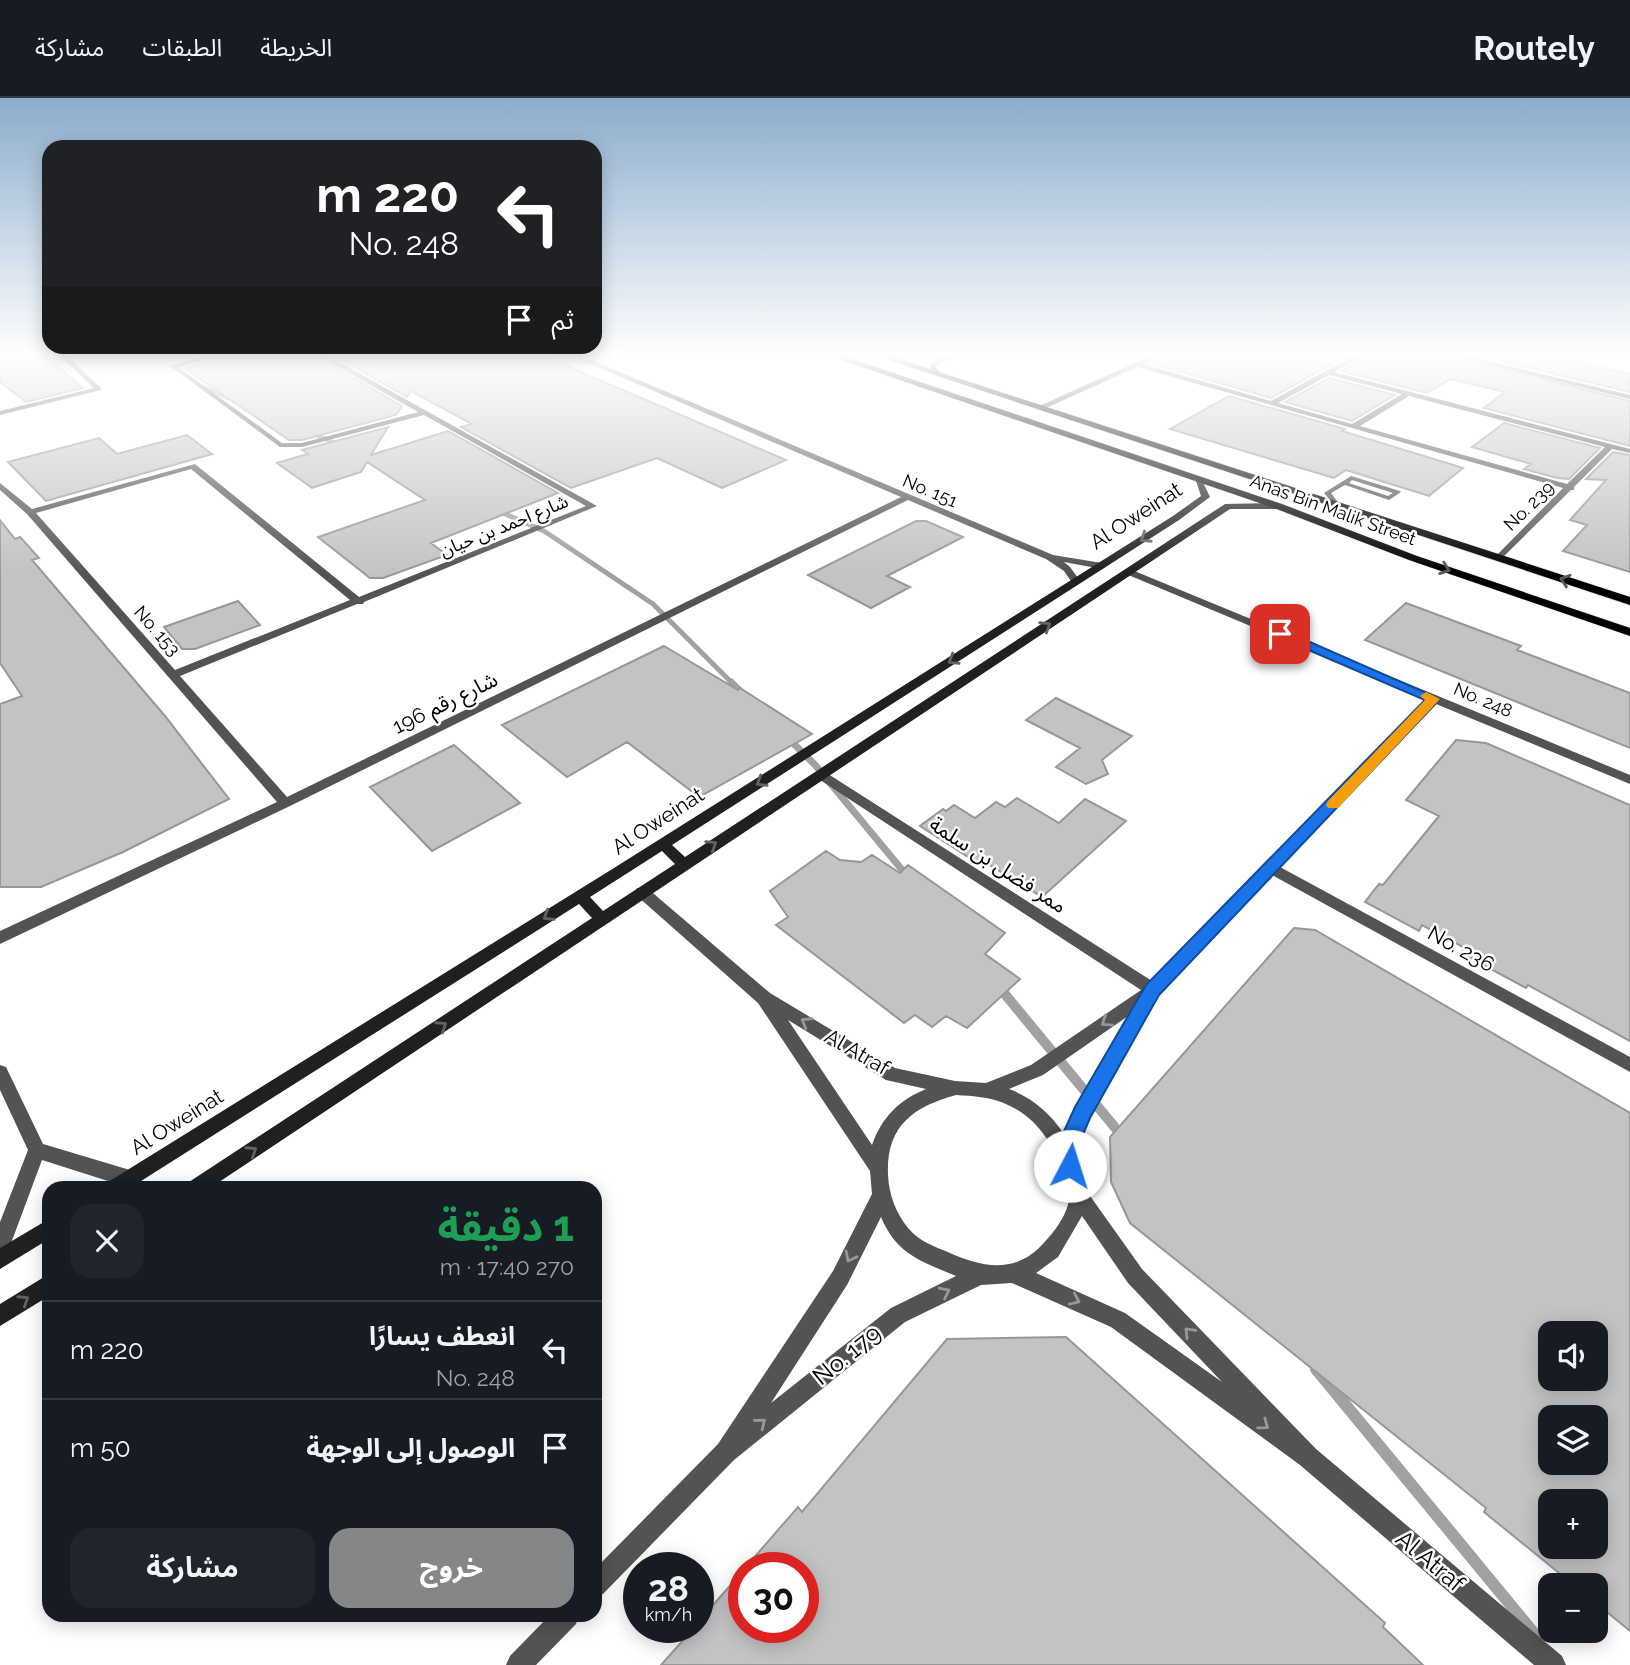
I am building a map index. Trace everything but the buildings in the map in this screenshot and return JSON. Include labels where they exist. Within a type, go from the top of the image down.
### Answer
[{"type":"main road","name":"Anas Bin Malik Street","points":[[1039,426],[1278,506],[1413,558],[1630,632]]},
{"type":"main road","name":"Anas Bin Malik Street","points":[[1099,426],[1630,601]]},
{"type":"street","points":[[254,426],[280,445],[302,445],[373,426]]},
{"type":"street","name":"شارع احمد بن حيان","points":[[172,675],[593,506],[447,426]]},
{"type":"street","name":"No. 151","points":[[737,426],[1049,557],[1067,569],[1076,582]]},
{"type":"street","points":[[1354,426],[1571,488]]},
{"type":"street","points":[[1535,426],[1630,451]]},
{"type":"street","name":"No. 239","points":[[1499,558],[1610,446]]},
{"type":"street","points":[[30,512],[192,466],[359,602]]},
{"type":"street","name":"Al Oweinat","points":[[127,1181],[663,845],[1176,518],[1206,497],[1198,480]]},
{"type":"street","name":"No. 153","points":[[0,486],[30,512],[285,803]]},
{"type":"street","name":"شارع رقم 196","points":[[0,938],[285,803],[906,498]]},
{"type":"street","name":"Al Oweinat","points":[[206,1181],[1228,506],[1278,506]]},
{"type":"street","points":[[1176,518],[1198,513],[1205,517],[1201,525]]},
{"type":"street","name":"No. 151","points":[[1049,557],[1102,566]]},
{"type":"street","name":"No. 248","points":[[1129,572],[1630,780]]},
{"type":"street","points":[[988,1090],[1037,1070],[1153,990],[1434,699]]},
{"type":"street","name":"ممر فضل بن سلمة","points":[[821,775],[1153,990]]},
{"type":"street","points":[[663,845],[684,864]]},
{"type":"street","name":"No. 236","points":[[1272,869],[1630,1065]]},
{"type":"street","name":"Al Atraf","points":[[642,892],[764,998],[892,1075],[956,1088],[988,1090],[1019,1102],[1046,1123],[1065,1151],[1079,1196],[1062,1238],[1041,1260],[1013,1273],[980,1275],[918,1250],[895,1225],[881,1196],[877,1167],[884,1137],[901,1112],[926,1095],[956,1088]]},
{"type":"street","points":[[580,896],[602,919]]},
{"type":"street","points":[[1065,1151],[1082,1113],[1153,990]]},
{"type":"street","name":"Al Atraf","points":[[764,998],[877,1167]]},
{"type":"street","points":[[0,1072],[37,1150],[114,1181]]},
{"type":"street","points":[[0,1247],[37,1150]]},
{"type":"street","name":"No. 179","points":[[726,1452],[840,1278],[881,1196]]},
{"type":"street","points":[[1079,1196],[1135,1276],[1308,1457]]},
{"type":"street","points":[[0,1259],[42,1232]]},
{"type":"street","points":[[1013,1273],[1118,1320],[1308,1457]]},
{"type":"street","name":"No. 179","points":[[602,1579],[726,1452],[898,1315],[980,1275]]},
{"type":"street","points":[[0,1316],[42,1289]]},
{"type":"street","name":"Al Atraf","points":[[1308,1457],[1553,1665]]},
{"type":"street","points":[[519,1665],[560,1622]]},
{"type":"lane","points":[[1338,505],[1328,493],[1351,478],[1398,492],[1389,498],[1344,483]]},
{"type":"waterway","points":[[309,432],[342,446]]},
{"type":"waterway","points":[[496,510],[544,531],[653,604],[744,695]]},
{"type":"waterway","points":[[788,738],[816,766],[908,877]]},
{"type":"waterway","points":[[999,987],[1122,1136]]},
{"type":"waterway","points":[[1316,1369],[1537,1637]]},
{"type":"slow traffic","points":[[1333,805],[1434,699],[1426,696]]},
{"type":"route","points":[[1070,1166],[1065,1151],[1082,1113],[1153,990],[1434,699],[1280,634]]}]
